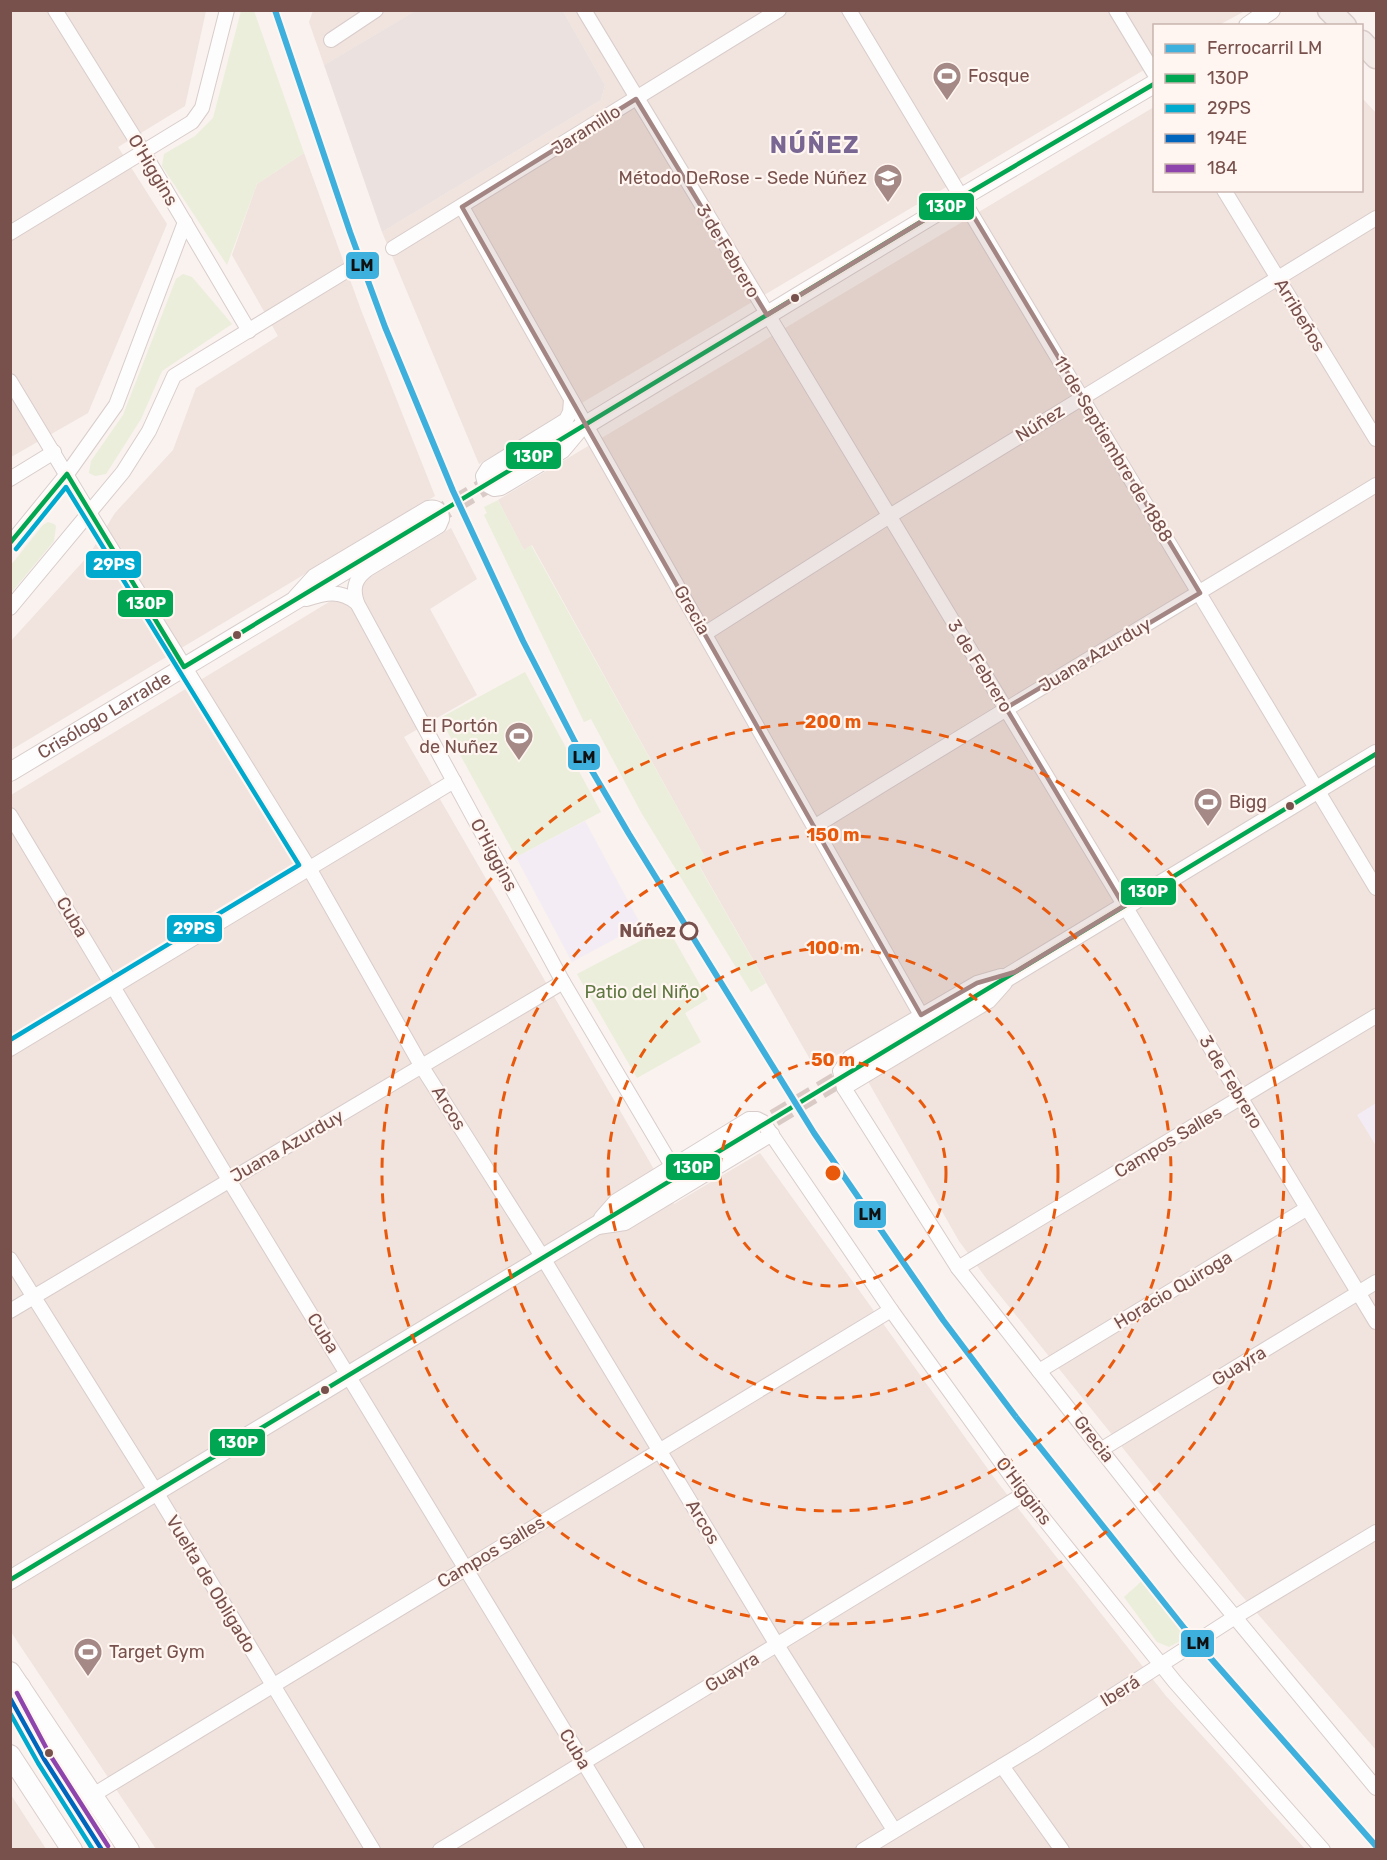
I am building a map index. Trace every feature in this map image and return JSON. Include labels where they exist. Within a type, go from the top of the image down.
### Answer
[{"type":"main road","points":[[1329,10],[1343,24]]},
{"type":"main road","points":[[1363,43],[1377,57]]},
{"type":"main road","points":[[16,1679],[129,1850]]},
{"type":"main road","points":[[10,1755],[72,1850]]},
{"type":"street","name":"O'Higgins","points":[[55,10],[144,153],[249,331]]},
{"type":"street","points":[[10,233],[192,122],[202,108],[227,10]]},
{"type":"street","points":[[331,40],[376,10]]},
{"type":"street","name":"3 de Febrero","points":[[584,10],[1306,1209],[1377,1322]]},
{"type":"street","name":"Jaramillo","points":[[393,248],[779,10]]},
{"type":"street","name":"11 de Septiembre de 1888","points":[[849,10],[1377,888]]},
{"type":"street","points":[[1116,10],[1153,70]]},
{"type":"street","points":[[1251,24],[1271,10]]},
{"type":"street","points":[[490,483],[962,197],[1153,85]]},
{"type":"street","name":"Arribeños","points":[[1225,192],[1377,439]]},
{"type":"street","name":"Grecia","points":[[462,207],[921,1015]]},
{"type":"street","name":"Núñez","points":[[706,633],[888,517],[1377,218]]},
{"type":"street","points":[[10,544],[67,474],[116,405],[185,222]]},
{"type":"street","points":[[10,608],[123,472],[149,431],[174,376],[346,271]]},
{"type":"street","name":"Arcos","points":[[10,381],[309,868],[422,1067],[543,1258],[777,1645],[894,1830]]},
{"type":"street","points":[[571,400],[570,412],[566,420],[488,468],[483,476],[485,484],[492,489],[501,488],[563,450],[585,425]]},
{"type":"street","points":[[10,479],[54,452]]},
{"type":"street","name":"Juana Azurduy","points":[[814,827],[1006,708],[1377,485]]},
{"type":"street","name":"Crisólogo Larralde","points":[[290,604],[314,576],[428,508],[438,509],[442,515],[439,526],[360,576],[354,586],[357,603]]},
{"type":"street","name":"Crisólogo Larralde","points":[[10,772],[432,518]]},
{"type":"street","points":[[290,604],[332,593],[345,595],[357,603]]},
{"type":"street","name":"O'Higgins","points":[[357,603],[563,982],[672,1166]]},
{"type":"street","points":[[1015,972],[977,983],[850,1057],[844,1063],[845,1077],[1377,754]]},
{"type":"street","points":[[10,1049],[454,781]]},
{"type":"street","name":"Cuba","points":[[10,815],[229,1180],[637,1850]]},
{"type":"street","name":"Juana Azurduy","points":[[10,1311],[563,982]]},
{"type":"street","name":"Campos Salles","points":[[958,1268],[1377,1016]]},
{"type":"street","name":"Grecia","points":[[845,1077],[958,1268],[1235,1617],[1377,1788]]},
{"type":"street","name":"O'Higgins","points":[[750,1126],[757,1119],[763,1122],[772,1134],[891,1310],[1024,1494],[1161,1665],[1323,1850]]},
{"type":"street","points":[[592,1228],[616,1201],[672,1166],[750,1126]]},
{"type":"street","points":[[10,1580],[592,1228],[750,1126]]},
{"type":"street","points":[[592,1228],[625,1223],[772,1134]]},
{"type":"street","name":"Horacio Quiroga","points":[[1039,1371],[1306,1209]]},
{"type":"street","name":"Vuelta de Obligado","points":[[10,1259],[156,1492],[272,1687],[373,1850]]},
{"type":"street","name":"Guayra","points":[[1102,1449],[1377,1282]]},
{"type":"street","name":"Campos Salles","points":[[93,1795],[891,1310]]},
{"type":"street","name":"Guayra","points":[[440,1850],[1024,1494]]},
{"type":"street","name":"Iberá","points":[[863,1850],[1002,1766],[1235,1617],[1377,1532]]},
{"type":"street","points":[[10,1709],[15,1706],[16,1679]]},
{"type":"street","points":[[1002,1766],[1062,1850]]},
{"type":"highlighted area","points":[[636,99],[767,315],[962,197],[1200,593],[1006,708],[1124,906],[1015,972],[977,983],[921,1015],[462,207]]},
{"type":"shaded area","points":[[11,11],[206,11],[185,106],[118,147],[167,224],[88,413],[11,457]]},
{"type":"shaded area","points":[[313,11],[415,11],[324,65],[309,22]]},
{"type":"shaded area","points":[[415,11],[563,11],[605,85],[601,100],[382,232],[324,65]]},
{"type":"shaded area","points":[[563,11],[1245,11],[1221,24],[1153,24],[1153,65],[479,464],[382,232],[601,100],[605,85]]},
{"type":"shaded area","points":[[1363,99],[1376,113],[1376,1750],[1237,1590],[986,1278],[959,1241],[849,1048],[815,1068],[699,865],[707,861],[532,545],[524,550],[498,500],[1153,108],[1153,192],[1363,192]]},
{"type":"shaded area","points":[[304,153],[361,310],[435,496],[11,750],[10,642],[89,555],[115,513],[173,450],[196,388],[278,336],[232,255],[257,184]]},
{"type":"shaded area","points":[[451,528],[477,579],[430,609],[477,695],[404,737],[674,1204],[760,1153],[998,1483],[1166,1696],[1305,1849],[156,1849],[11,1632],[11,795]]},
{"type":"shaded area","points":[[585,821],[641,925],[572,962],[516,857]]},
{"type":"shaded area","points":[[1376,1103],[1376,1146],[1357,1115]]},
{"type":"shaded area","points":[[11,1795],[46,1849],[11,1849]]},
{"type":"green space","points":[[241,11],[254,11],[304,153],[257,184],[227,265],[162,166],[164,154],[195,136],[213,118]]},
{"type":"green space","points":[[183,274],[192,277],[232,324],[162,371],[141,419],[106,474],[95,476],[89,473],[91,461],[123,415],[176,279]]},
{"type":"green space","points":[[498,500],[524,550],[531,545],[707,861],[699,866],[766,983],[751,992],[642,814],[591,719],[584,722],[484,515],[487,513],[484,507]]},
{"type":"green space","points":[[48,522],[56,526],[54,541],[11,593],[11,565],[43,525]]},
{"type":"green space","name":"El Portón de Nuñez","points":[[525,672],[601,812],[516,857],[440,718]]},
{"type":"green space","name":"Patio del Niño","points":[[667,927],[708,999],[685,1013],[701,1042],[637,1078],[577,974]]},
{"type":"green space","points":[[1143,1580],[1185,1632],[1182,1640],[1169,1647],[1157,1642],[1124,1597]]},
{"type":"tunnel","points":[[432,518],[490,483]]},
{"type":"tunnel","points":[[751,1132],[851,1072]]},
{"type":"rail line","name":"LM","points":[[275,10],[350,232],[385,327],[453,491],[523,641],[575,742],[629,834],[814,1133],[943,1320],[1016,1417],[1185,1629],[1376,1846]]},
{"type":"transit line","name":"130P","points":[[10,543],[67,474],[184,667],[962,197],[1153,85]]},
{"type":"transit line","name":"29PS","points":[[10,1040],[299,865],[66,487],[16,549]]},
{"type":"transit line","name":"130P","points":[[10,1580],[1376,754]]},
{"type":"transit line","name":"184","points":[[17,1693],[50,1755],[108,1846]]},
{"type":"transit line","name":"194E","points":[[10,1698],[44,1759],[102,1850]]},
{"type":"transit line","name":"29PS","points":[[10,1713],[38,1763],[93,1850]]},
{"type":"place","name":"Fosque","points":[[947,102]]},
{"type":"place","name":"Método DeRose - Sede Núñez","points":[[888,204]]},
{"type":"place","name":"El Portón de Nuñez","points":[[519,762]]},
{"type":"place","name":"Bigg","points":[[1208,828]]},
{"type":"place","name":"Núñez","points":[[689,931]]},
{"type":"place","name":"Target Gym","points":[[88,1678]]},
{"type":"district","name":"NÚÑEZ","points":[[815,145]]}]
